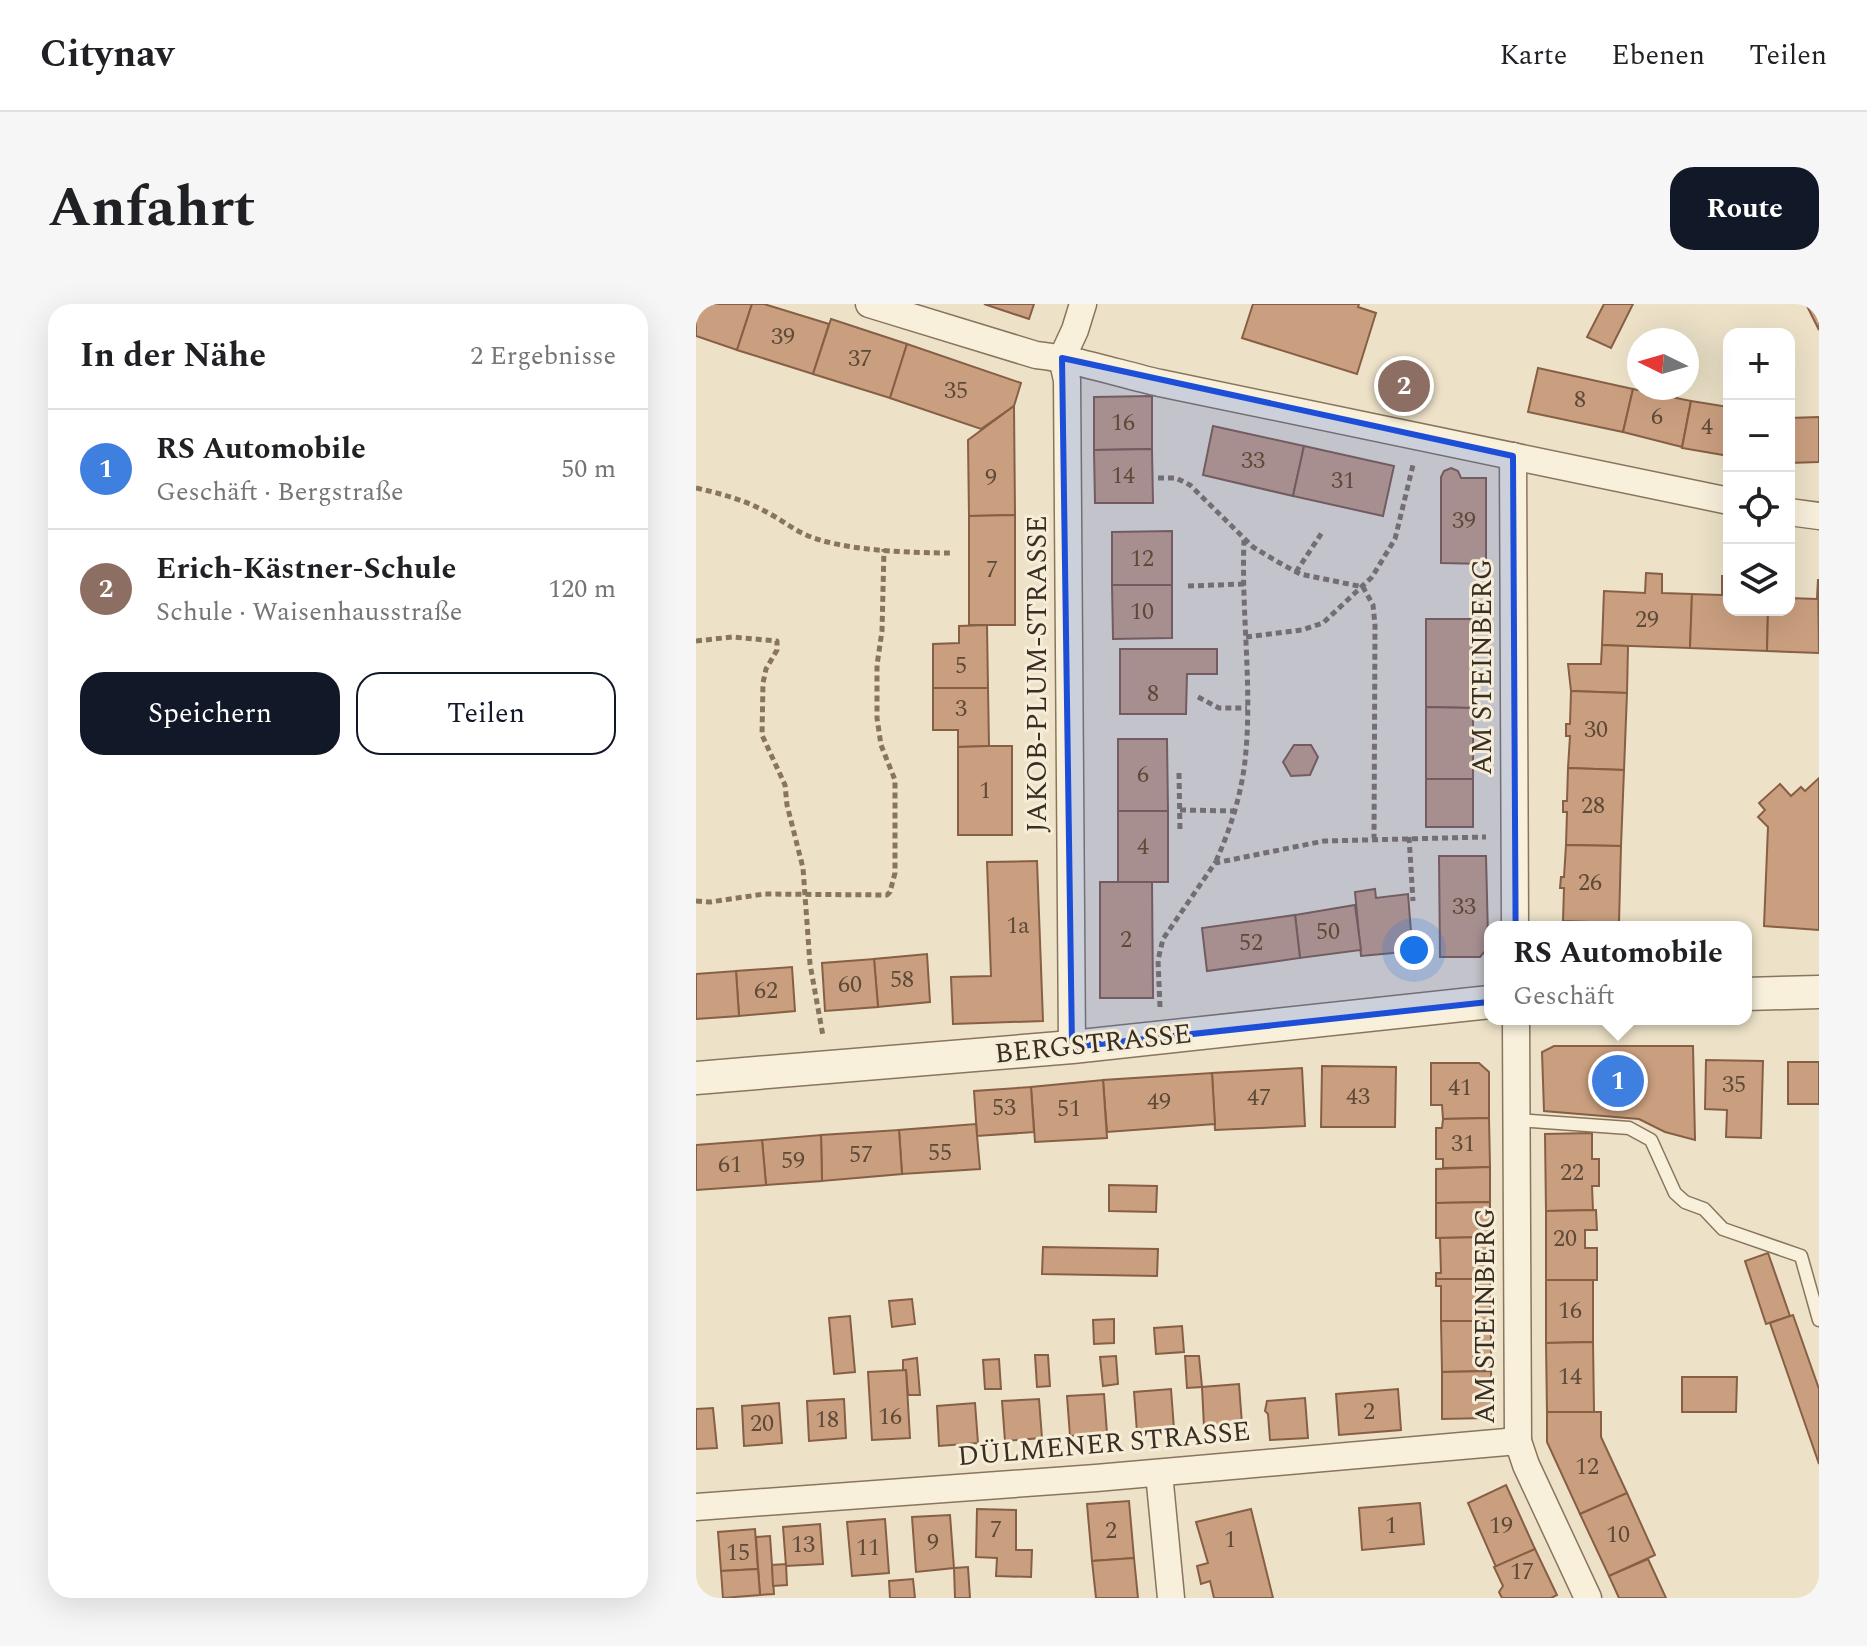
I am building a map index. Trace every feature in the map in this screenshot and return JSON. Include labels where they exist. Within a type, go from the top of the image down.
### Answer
[{"type":"street","points":[[869,304],[1001,346],[1062,358],[1092,368],[1723,500]]},
{"type":"street","points":[[1062,358],[1083,304]]},
{"type":"street","name":"JAKOB-PLUM-STRASSE","points":[[1062,358],[1067,380],[1072,1047]]},
{"type":"street","name":"AM STEINBERG","points":[[1513,456],[1515,921]]},
{"type":"street","points":[[1795,513],[1819,516]]},
{"type":"street","points":[[1752,994],[1819,992]]},
{"type":"street","name":"BERGSTRASSE","points":[[696,1078],[1072,1047],[1484,1003]]},
{"type":"street","name":"AM STEINBERG","points":[[1516,1025],[1518,1441],[1526,1465],[1588,1598]]},
{"type":"street","name":"DÜLMENER STRASSE","points":[[696,1507],[1159,1473],[1518,1441]]},
{"type":"street","points":[[1159,1473],[1171,1598]]},
{"type":"lane","points":[[1516,1120],[1629,1128],[1651,1140],[1675,1193],[1685,1202],[1704,1209],[1723,1229],[1801,1256],[1819,1320]]},
{"type":"path","points":[[1246,637],[1302,630],[1323,623],[1372,577],[1395,539],[1419,436]]},
{"type":"path","points":[[1158,478],[1176,478],[1190,485],[1253,547],[1296,572],[1363,587]]},
{"type":"path","points":[[696,488],[739,498],[774,515],[802,534],[823,541],[924,553],[953,553]]},
{"type":"path","points":[[1296,572],[1323,531]]},
{"type":"path","points":[[1163,1038],[1158,960],[1163,939],[1215,863],[1231,826],[1245,762],[1244,539]]},
{"type":"path","points":[[696,901],[710,902],[764,894],[887,895],[890,892],[895,873],[895,780],[881,745],[877,718],[884,549]]},
{"type":"path","points":[[1188,586],[1244,584]]},
{"type":"path","points":[[1363,587],[1373,605],[1375,625],[1374,838]]},
{"type":"path","points":[[696,641],[732,637],[777,641],[777,650],[766,669],[763,683],[762,735],[785,785],[803,868],[811,976],[820,1010],[827,1069]]},
{"type":"path","points":[[1198,697],[1219,708],[1247,708]]},
{"type":"path","points":[[1179,773],[1180,831]]},
{"type":"path","points":[[1180,810],[1234,811]]},
{"type":"path","points":[[1409,837],[1413,901]]},
{"type":"path","points":[[1215,863],[1324,841],[1515,837]]},
{"type":"highlighted area","points":[[1062,358],[1513,456],[1516,999],[1072,1047]]},
{"type":"building","points":[[696,304],[752,304],[737,350],[696,336]]},
{"type":"building","points":[[752,304],[764,304],[829,324],[813,374],[737,350]]},
{"type":"building","points":[[984,304],[1034,304],[1029,319]]},
{"type":"building","points":[[1253,304],[1359,304],[1358,307],[1376,313],[1357,374],[1242,338]]},
{"type":"building","points":[[1604,304],[1633,304],[1611,348],[1587,337]]},
{"type":"building","points":[[1806,304],[1819,304],[1819,330]]},
{"type":"building","points":[[831,319],[907,344],[890,398],[813,374]]},
{"type":"building","points":[[907,344],[1021,383],[1014,406],[981,429],[890,398]]},
{"type":"building","points":[[1538,368],[1627,388],[1627,400],[1630,400],[1623,432],[1528,412]]},
{"type":"building","points":[[1152,396],[1152,449],[1094,450],[1094,397]]},
{"type":"building","points":[[1630,400],[1691,401],[1682,447],[1623,432]]},
{"type":"building","points":[[1691,401],[1723,406],[1723,455],[1682,448]]},
{"type":"building","points":[[1014,406],[1015,515],[969,516],[968,440]]},
{"type":"building","points":[[1819,417],[1819,462],[1795,463],[1795,418]]},
{"type":"building","points":[[1213,426],[1304,446],[1293,496],[1203,475]]},
{"type":"building","points":[[1304,446],[1394,466],[1383,516],[1293,496]]},
{"type":"building","points":[[1152,449],[1153,503],[1095,503],[1094,450]]},
{"type":"building","points":[[1451,468],[1458,471],[1461,478],[1486,478],[1486,564],[1441,563],[1441,477],[1444,471]]},
{"type":"building","points":[[1015,515],[1015,625],[969,625],[969,516]]},
{"type":"building","points":[[1172,531],[1172,585],[1112,585],[1112,532]]},
{"type":"building","points":[[1646,573],[1662,574],[1662,593],[1692,594],[1690,648],[1602,645],[1604,591],[1645,593]]},
{"type":"building","points":[[1723,576],[1723,616],[1768,616],[1767,651],[1690,648],[1692,594],[1722,595]]},
{"type":"building","points":[[1818,579],[1819,653],[1767,651],[1768,616],[1795,616],[1795,598],[1817,599]]},
{"type":"building","points":[[1112,585],[1172,585],[1172,638],[1113,639]]},
{"type":"building","points":[[1426,619],[1472,619],[1473,708],[1426,707]]},
{"type":"building","points":[[987,625],[988,688],[933,688],[933,644],[959,643],[959,626]]},
{"type":"building","points":[[1602,645],[1628,646],[1627,693],[1571,691],[1568,664],[1601,664]]},
{"type":"building","points":[[1120,649],[1217,649],[1217,674],[1187,674],[1186,714],[1120,714]]},
{"type":"building","points":[[933,688],[988,688],[989,746],[958,747],[958,730],[933,730]]},
{"type":"building","points":[[1571,691],[1627,693],[1624,770],[1568,768],[1570,736],[1566,736],[1566,724],[1570,724]]},
{"type":"building","points":[[1426,707],[1473,708],[1473,779],[1426,779]]},
{"type":"building","points":[[1118,739],[1167,739],[1168,811],[1118,811]]},
{"type":"building","points":[[1294,745],[1311,745],[1318,757],[1310,775],[1291,776],[1283,762]]},
{"type":"building","points":[[1012,746],[1012,835],[958,835],[958,747]]},
{"type":"building","points":[[1568,768],[1624,770],[1621,846],[1566,845],[1567,812],[1563,812],[1563,801],[1567,801]]},
{"type":"building","points":[[1819,778],[1819,930],[1764,926],[1768,827],[1758,817],[1765,810],[1759,803],[1780,784],[1791,796],[1801,787],[1805,791]]},
{"type":"building","points":[[1426,779],[1473,779],[1473,827],[1426,827]]},
{"type":"building","points":[[1118,811],[1168,811],[1168,882],[1118,882]]},
{"type":"building","points":[[1566,845],[1621,846],[1619,921],[1563,921],[1564,888],[1560,888],[1561,877],[1564,877]]},
{"type":"building","points":[[1439,856],[1486,856],[1488,921],[1484,921],[1484,952],[1480,957],[1440,957]]},
{"type":"building","points":[[1037,861],[1043,1021],[953,1024],[951,977],[991,976],[987,862]]},
{"type":"building","points":[[1100,882],[1152,882],[1153,998],[1100,998]]},
{"type":"building","points":[[1375,889],[1376,898],[1408,894],[1411,932],[1403,934],[1404,952],[1361,956],[1355,892]]},
{"type":"building","points":[[1355,905],[1361,950],[1300,958],[1295,915]]},
{"type":"building","points":[[1295,915],[1300,958],[1207,971],[1202,928]]},
{"type":"building","points":[[927,954],[930,1002],[878,1007],[874,959]]},
{"type":"building","points":[[874,959],[878,1007],[825,1011],[822,963]]},
{"type":"building","points":[[792,967],[795,1011],[739,1016],[736,971]]},
{"type":"building","points":[[736,971],[739,1016],[696,1019],[696,974]]},
{"type":"building","points":[[1554,1046],[1693,1046],[1695,1140],[1665,1132],[1639,1119],[1544,1111],[1542,1052]]},
{"type":"building","points":[[1706,1060],[1763,1061],[1761,1138],[1726,1137],[1727,1110],[1705,1109]]},
{"type":"building","points":[[1788,1062],[1819,1062],[1819,1104],[1788,1104]]},
{"type":"building","points":[[1431,1063],[1479,1063],[1489,1072],[1489,1118],[1443,1119],[1442,1105],[1431,1105]]},
{"type":"building","points":[[1322,1066],[1396,1067],[1395,1127],[1321,1127]]},
{"type":"building","points":[[1302,1068],[1305,1126],[1215,1130],[1212,1073]]},
{"type":"building","points":[[1212,1073],[1215,1124],[1107,1132],[1103,1080]]},
{"type":"building","points":[[1103,1080],[1107,1138],[1035,1142],[1031,1087]]},
{"type":"building","points":[[1031,1087],[1034,1132],[977,1136],[974,1091]]},
{"type":"building","points":[[1489,1118],[1490,1167],[1443,1168],[1443,1159],[1436,1159],[1436,1128],[1442,1128],[1443,1119]]},
{"type":"building","points":[[976,1124],[980,1169],[902,1174],[899,1130]]},
{"type":"building","points":[[899,1130],[902,1174],[822,1181],[821,1135]]},
{"type":"building","points":[[1592,1133],[1592,1159],[1599,1159],[1599,1186],[1592,1186],[1593,1210],[1546,1211],[1545,1134]]},
{"type":"building","points":[[821,1135],[822,1181],[766,1185],[762,1140]]},
{"type":"building","points":[[762,1140],[766,1185],[696,1190],[696,1145]]},
{"type":"building","points":[[1490,1167],[1490,1202],[1436,1203],[1436,1169]]},
{"type":"building","points":[[1109,1185],[1157,1186],[1156,1212],[1109,1211]]},
{"type":"building","points":[[1490,1202],[1490,1237],[1436,1238],[1436,1203]]},
{"type":"building","points":[[1596,1210],[1597,1230],[1585,1230],[1585,1248],[1597,1248],[1597,1280],[1546,1280],[1546,1211]]},
{"type":"building","points":[[1490,1237],[1490,1279],[1436,1279],[1436,1273],[1441,1273],[1440,1238],[1436,1238]]},
{"type":"building","points":[[1043,1247],[1158,1249],[1157,1276],[1042,1274]]},
{"type":"building","points":[[1768,1253],[1790,1316],[1766,1324],[1745,1261]]},
{"type":"building","points":[[1436,1279],[1490,1279],[1491,1321],[1441,1321],[1441,1286],[1436,1286]]},
{"type":"building","points":[[1546,1280],[1593,1280],[1593,1342],[1546,1343]]},
{"type":"building","points":[[912,1299],[915,1324],[892,1327],[889,1301]]},
{"type":"building","points":[[1793,1315],[1819,1389],[1819,1464],[1770,1323]]},
{"type":"building","points":[[850,1316],[855,1372],[834,1374],[829,1318]]},
{"type":"building","points":[[1114,1319],[1114,1343],[1094,1344],[1093,1320]]},
{"type":"building","points":[[1441,1321],[1491,1321],[1491,1371],[1442,1372]]},
{"type":"building","points":[[1182,1326],[1184,1352],[1156,1354],[1154,1328]]},
{"type":"building","points":[[1593,1342],[1594,1412],[1547,1412],[1546,1343]]},
{"type":"building","points":[[1035,1355],[1048,1355],[1050,1386],[1037,1387]]},
{"type":"building","points":[[1116,1356],[1118,1384],[1103,1386],[1100,1357]]},
{"type":"building","points":[[1185,1356],[1199,1356],[1202,1387],[1187,1388]]},
{"type":"building","points":[[917,1358],[920,1395],[908,1395],[903,1360]]},
{"type":"building","points":[[999,1359],[1001,1389],[985,1389],[983,1360]]},
{"type":"building","points":[[906,1370],[910,1438],[872,1440],[868,1372]]},
{"type":"building","points":[[1491,1371],[1492,1413],[1487,1418],[1442,1419],[1442,1372]]},
{"type":"building","points":[[1682,1377],[1737,1377],[1736,1412],[1682,1412]]},
{"type":"building","points":[[1239,1384],[1242,1424],[1204,1427],[1202,1387]]},
{"type":"building","points":[[1171,1389],[1174,1429],[1137,1432],[1134,1392]]},
{"type":"building","points":[[1398,1389],[1401,1430],[1339,1435],[1336,1394]]},
{"type":"building","points":[[1104,1394],[1107,1433],[1070,1436],[1067,1396]]},
{"type":"building","points":[[1305,1398],[1308,1438],[1270,1440],[1268,1414],[1265,1411],[1267,1401]]},
{"type":"building","points":[[844,1399],[846,1438],[809,1441],[807,1401]]},
{"type":"building","points":[[1039,1399],[1042,1438],[1005,1441],[1002,1401]]},
{"type":"building","points":[[779,1403],[782,1443],[744,1446],[742,1406]]},
{"type":"building","points":[[975,1403],[978,1443],[939,1446],[937,1406]]},
{"type":"building","points":[[713,1408],[717,1448],[696,1449],[696,1409]]},
{"type":"building","points":[[1547,1412],[1601,1412],[1601,1437],[1627,1493],[1580,1514],[1547,1442]]},
{"type":"building","points":[[1506,1485],[1535,1549],[1496,1567],[1468,1503]]},
{"type":"building","points":[[1627,1493],[1655,1555],[1609,1576],[1580,1514]]},
{"type":"building","points":[[1129,1501],[1134,1558],[1092,1561],[1087,1504]]},
{"type":"building","points":[[1420,1503],[1424,1544],[1362,1550],[1359,1508]]},
{"type":"building","points":[[977,1509],[1016,1510],[1016,1550],[1032,1550],[1031,1577],[996,1576],[997,1558],[976,1557]]},
{"type":"building","points":[[1251,1509],[1273,1598],[1214,1598],[1210,1581],[1201,1584],[1197,1566],[1208,1563],[1196,1522]]},
{"type":"building","points":[[950,1515],[954,1568],[916,1572],[912,1517]]},
{"type":"building","points":[[885,1519],[889,1573],[852,1576],[847,1522]]},
{"type":"building","points":[[820,1524],[823,1564],[786,1566],[783,1527]]},
{"type":"building","points":[[755,1529],[758,1569],[721,1571],[718,1532]]},
{"type":"building","points":[[770,1536],[774,1594],[760,1595],[756,1537]]},
{"type":"building","points":[[1535,1549],[1557,1595],[1551,1598],[1502,1598],[1499,1592],[1503,1586],[1494,1567]]},
{"type":"building","points":[[1134,1558],[1138,1598],[1096,1598],[1092,1561]]},
{"type":"building","points":[[1648,1559],[1666,1598],[1619,1598],[1609,1576]]},
{"type":"building","points":[[786,1564],[787,1585],[773,1586],[772,1565]]},
{"type":"building","points":[[968,1567],[970,1598],[955,1598],[954,1568]]},
{"type":"building","points":[[758,1569],[760,1595],[723,1598],[721,1571]]},
{"type":"building","points":[[913,1579],[915,1598],[890,1598],[889,1581]]},
{"type":"place","name":"Erich-Kästner-Schule","points":[[1404,386]]},
{"type":"place","name":"RS Automobile","points":[[1618,1081]]}]
